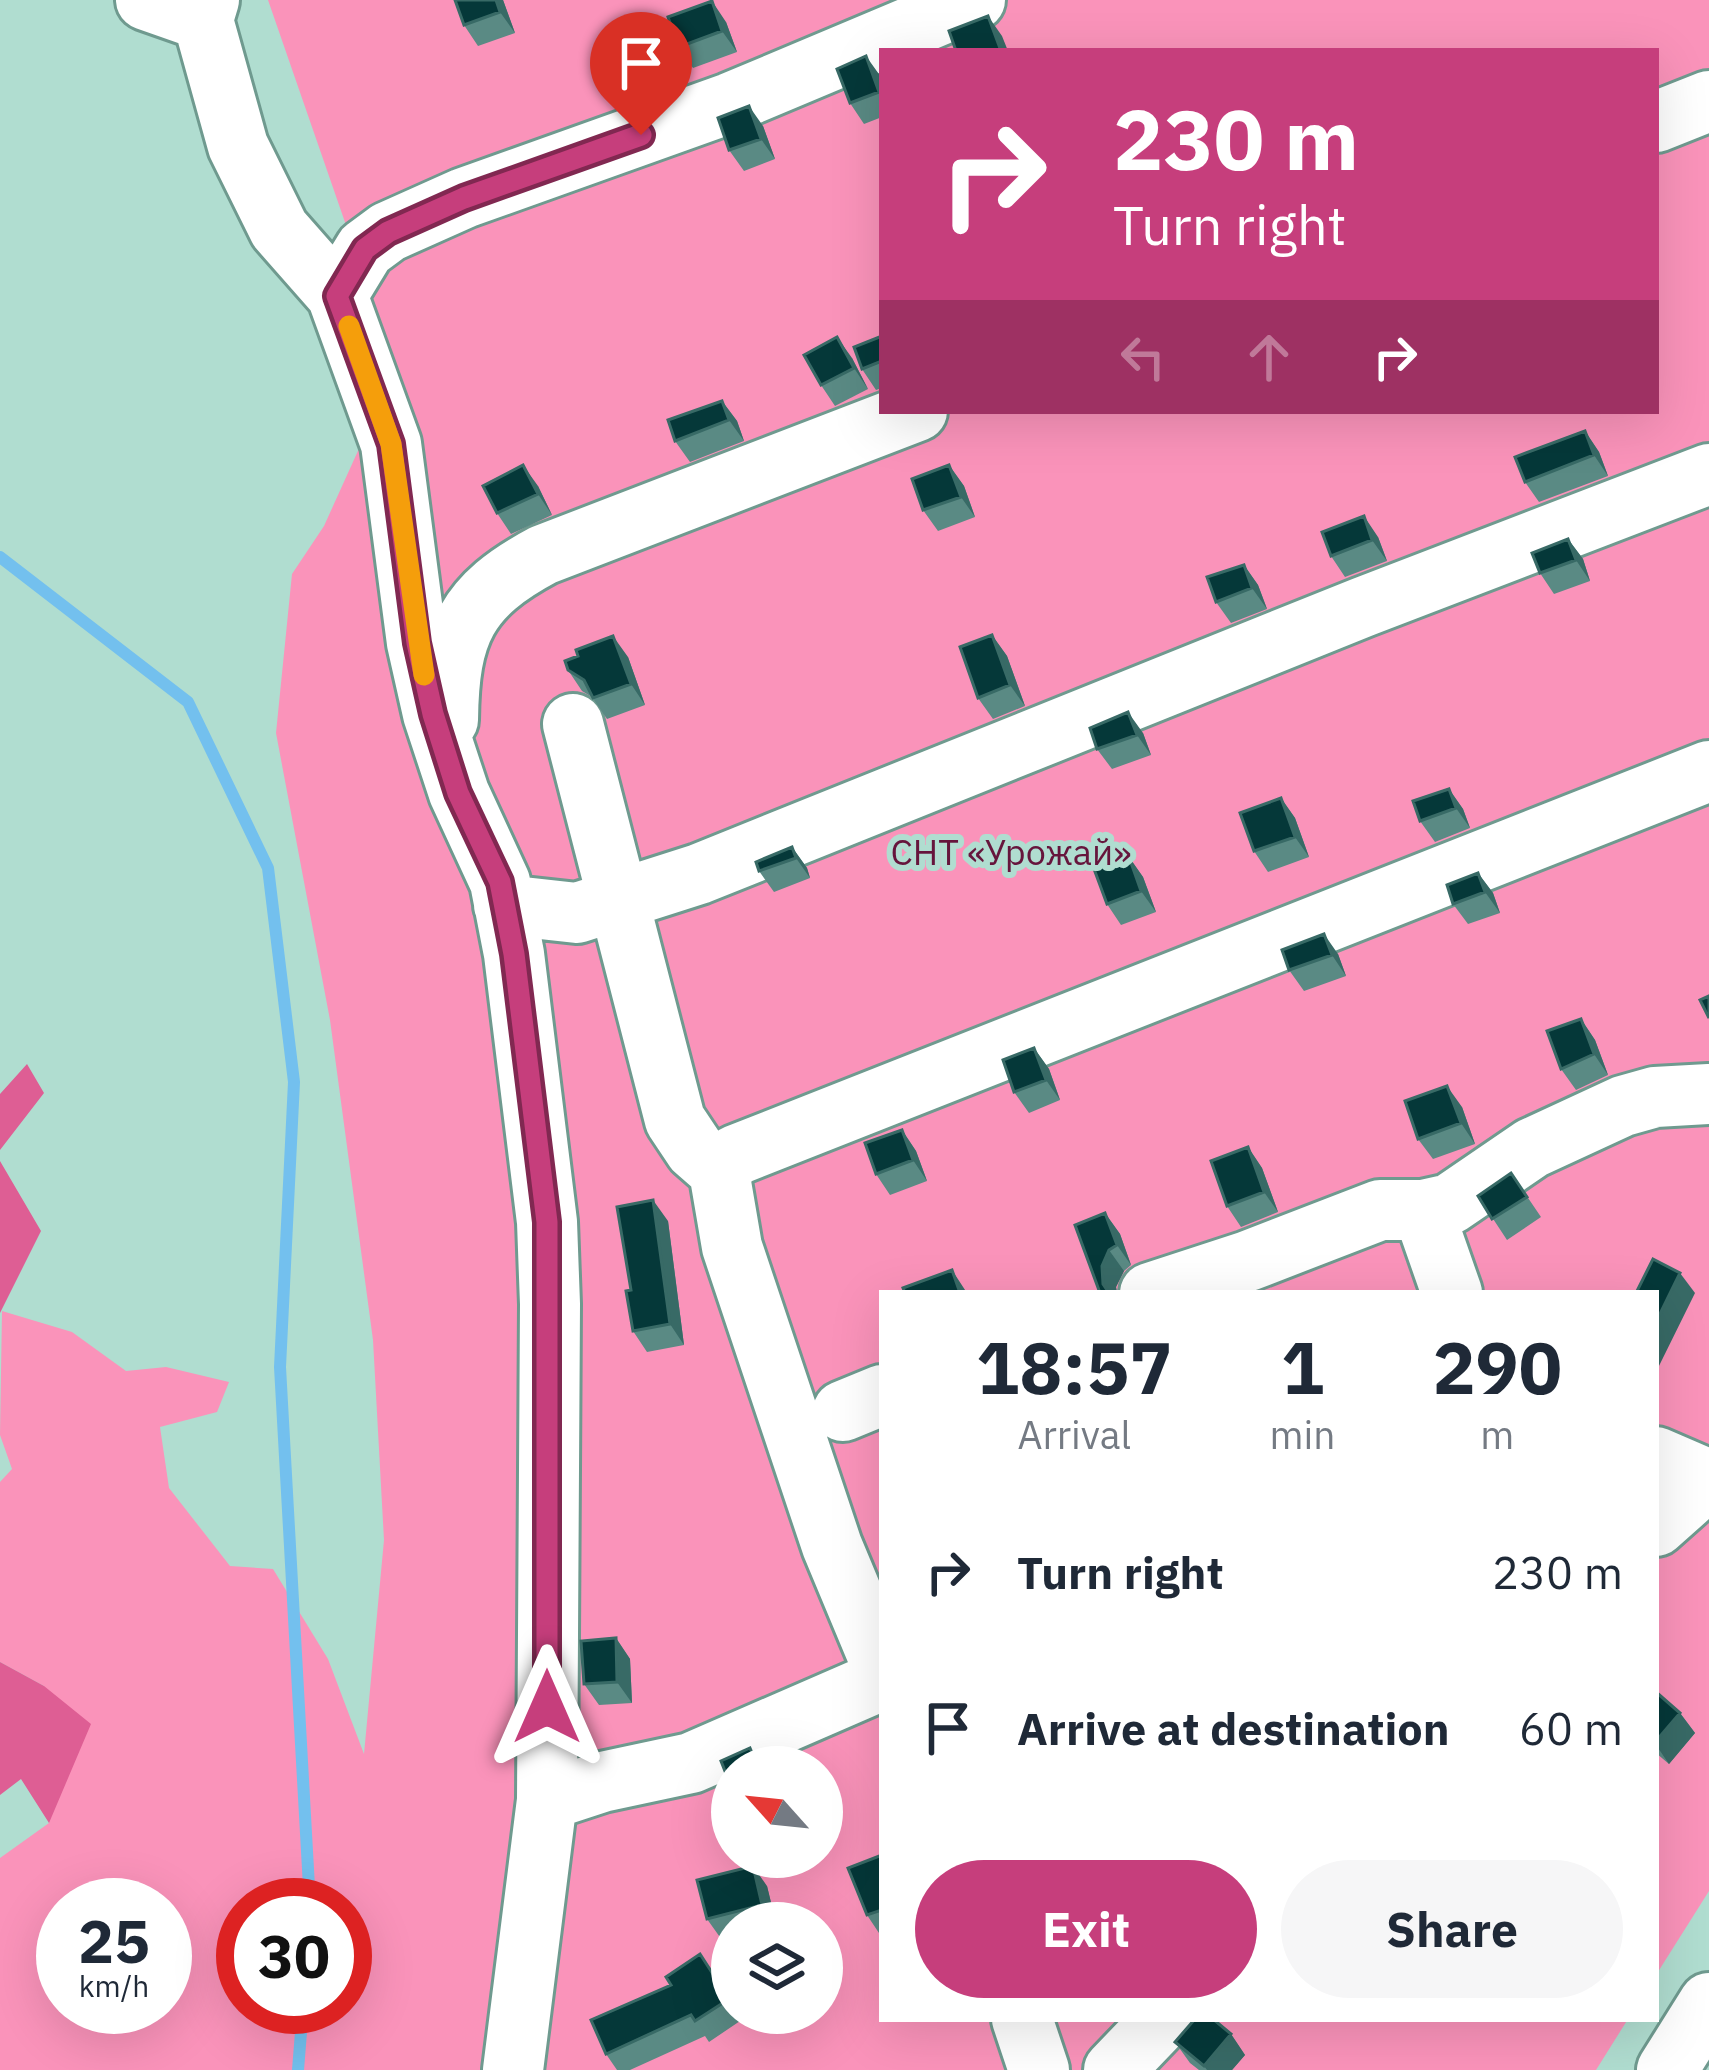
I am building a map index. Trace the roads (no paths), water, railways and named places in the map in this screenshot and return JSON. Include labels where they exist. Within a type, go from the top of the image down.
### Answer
[{"type":"street","points":[[146,0],[206,10],[238,146],[279,229],[337,296],[391,444],[417,643],[458,793],[500,882],[514,954],[547,1222],[547,1800],[513,2070]]},
{"type":"street","points":[[337,296],[365,249],[388,232],[464,198],[730,103],[974,0]]},
{"type":"street","points":[[1659,121],[1709,101]]},
{"type":"street","points":[[448,760],[449,698],[458,645],[480,597],[506,575],[543,555],[909,414]]},
{"type":"street","points":[[504,905],[577,913],[699,874],[1363,607],[1709,474]]},
{"type":"street","points":[[573,724],[675,1120],[695,1150],[719,1171],[732,1247],[832,1546],[879,1659]]},
{"type":"street","points":[[719,1171],[736,1155],[889,1093],[1709,771]]},
{"type":"street","points":[[1159,1290],[1379,1210],[1424,1210],[1450,1204],[1532,1148],[1623,1106],[1655,1097],[1709,1094]]},
{"type":"street","points":[[1424,1210],[1451,1290]]},
{"type":"street","points":[[1659,1521],[1691,1472]]},
{"type":"street","points":[[547,1800],[602,1782],[691,1763],[879,1682]]},
{"type":"street","points":[[1667,2070],[1709,2003]]},
{"type":"street","points":[[1023,2022],[1039,2070]]},
{"type":"street","points":[[1114,2070],[1160,2022]]},
{"type":"waterway","points":[[0,557],[188,702],[268,868],[294,1082],[280,1367],[308,1878]]},
{"type":"waterway","points":[[298,2070],[301,2034]]},
{"type":"park label","name":"СНТ «Урожай»","points":[[1011,851]]}]
